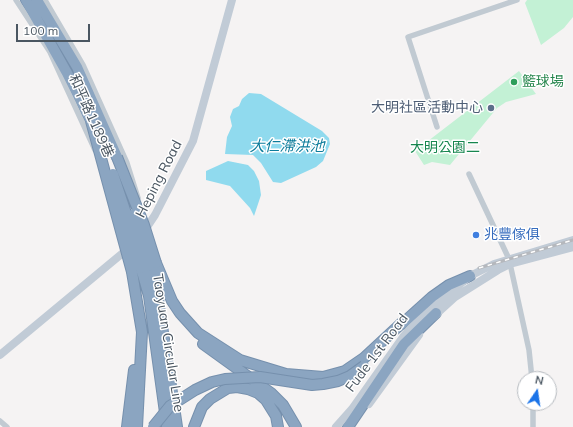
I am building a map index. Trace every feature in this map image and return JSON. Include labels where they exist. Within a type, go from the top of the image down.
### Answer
[{"type":"highway","points":[[26,0],[67,73],[91,121],[145,267],[189,331],[216,354],[271,393],[283,405],[296,427]]},
{"type":"highway","points":[[37,0],[77,67],[144,225],[145,267],[137,298],[136,347],[127,427]]},
{"type":"highway","points":[[145,267],[180,313],[198,333],[240,360],[286,374],[324,378],[344,371],[364,358],[432,297],[449,285],[470,276]]},
{"type":"highway","name":"Taoyuan Circular Line","points":[[145,267],[167,427]]},
{"type":"highway","name":"Taoyuan Circular Line","points":[[145,267],[158,299],[177,427]]},
{"type":"highway","points":[[137,298],[142,332],[137,427]]},
{"type":"highway","points":[[348,427],[412,335],[436,313]]},
{"type":"highway","points":[[153,427],[170,406],[195,390],[212,382],[225,379],[260,377],[312,385],[338,381],[350,376],[364,366],[406,320]]},
{"type":"highway","points":[[194,427],[202,407],[210,399],[228,388],[237,387],[258,393],[266,400],[276,416],[278,427]]},
{"type":"highway","points":[[343,427],[357,413]]},
{"type":"main road","name":"Heping Road","points":[[0,355],[128,249],[148,228],[182,166],[193,141],[232,0]]},
{"type":"main road","name":"Fude 1st Road","points":[[336,427],[352,409],[394,349],[418,319],[470,276],[573,240]]},
{"type":"main road","name":"Fude 1st Road","points":[[353,427],[410,346],[436,313],[470,286],[509,262],[573,247]]},
{"type":"street","name":"和平路1189巷","points":[[16,0],[50,52],[97,154],[128,249]]},
{"type":"street","name":"和平路1189巷","points":[[45,0],[83,65],[127,163],[148,228]]},
{"type":"street","points":[[437,127],[408,37],[517,0]]},
{"type":"street","points":[[469,174],[509,262],[529,350],[531,371]]},
{"type":"street","points":[[533,411],[533,427]]},
{"type":"street","points":[[0,421],[7,427]]},
{"type":"green space","points":[[527,0],[573,0],[573,17],[564,28],[541,45],[525,3]]},
{"type":"green space","name":"大明公園二","points":[[519,71],[536,94],[506,102],[497,108],[450,165],[432,162],[424,165],[415,151]]},
{"type":"water","name":"大仁滯洪池","points":[[249,93],[261,94],[322,131],[329,138],[330,144],[323,161],[316,167],[281,183],[273,182],[261,163],[253,155],[225,154],[227,137],[232,126],[230,117],[233,109],[239,106],[242,99]]},
{"type":"water","points":[[228,161],[248,165],[254,171],[259,181],[261,195],[254,216],[250,208],[230,186],[206,180],[206,171]]},
{"type":"railway","points":[[479,268],[573,240]]},
{"type":"place","name":"籃球場","points":[[514,82]]},
{"type":"place","name":"大明社區活動中心","points":[[491,108]]},
{"type":"place","name":"兆豐傢俱","points":[[476,235]]}]
